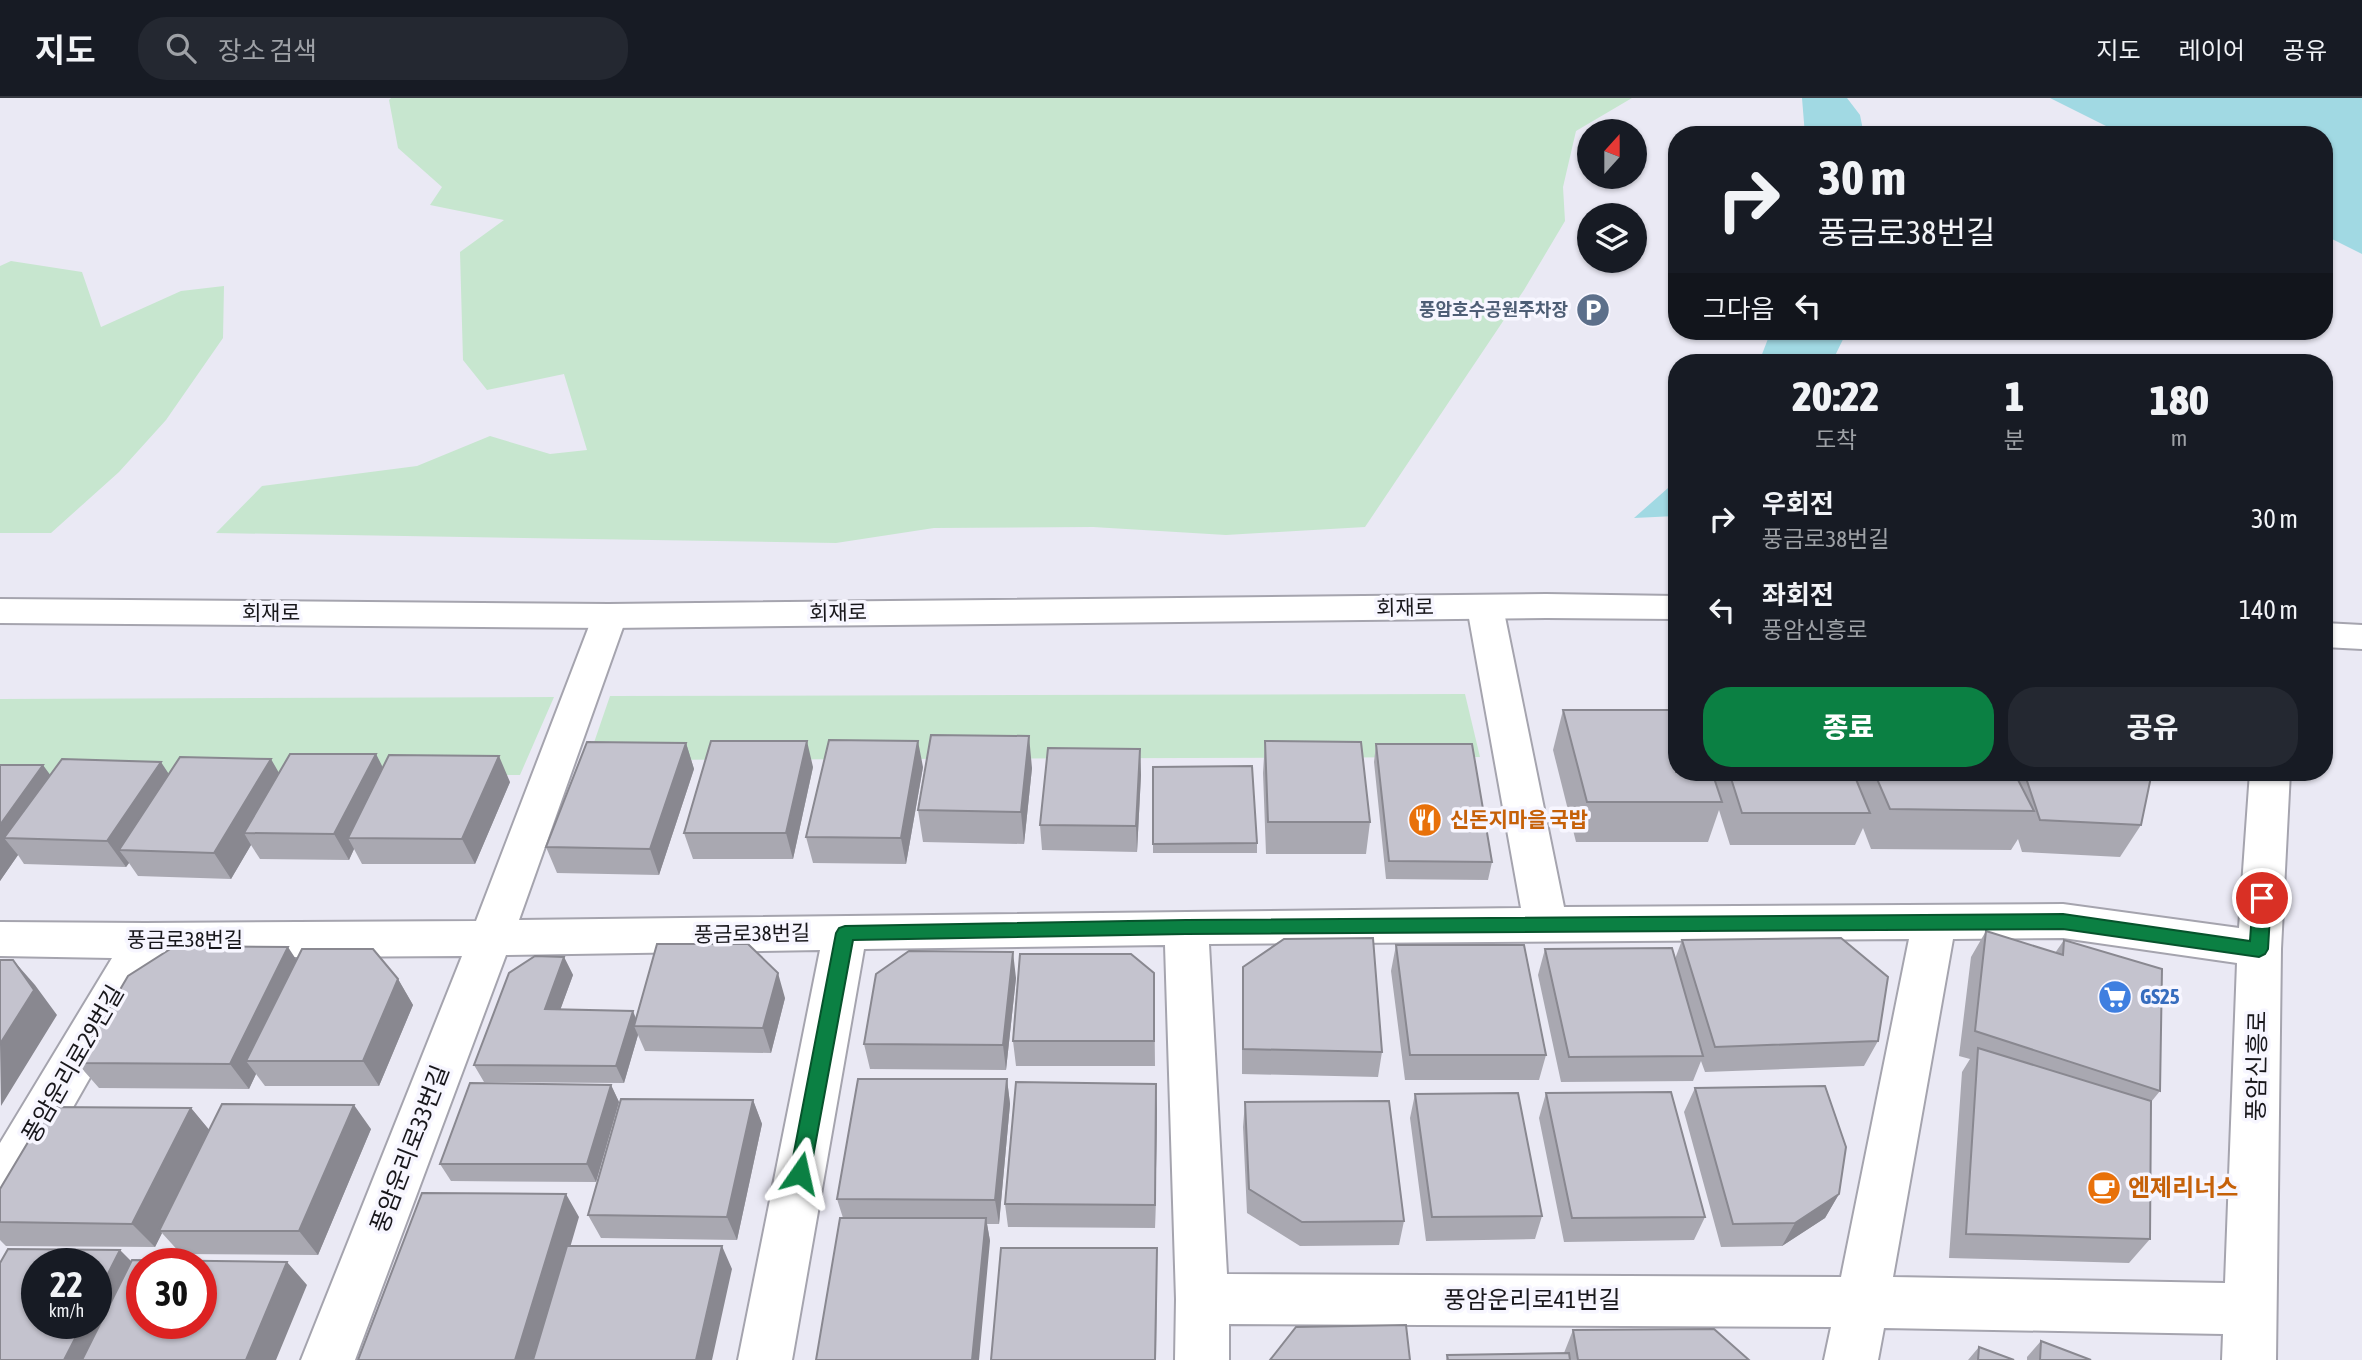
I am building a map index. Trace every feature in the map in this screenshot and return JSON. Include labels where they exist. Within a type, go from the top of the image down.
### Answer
[{"type":"street","name":"회재로","points":[[0,611],[609,616],[1485,607],[1668,608]]},
{"type":"street","points":[[1485,607],[1546,926]]},
{"type":"street","name":"풍암운리로33번길","points":[[328,1360],[491,938],[609,616]]},
{"type":"street","points":[[2333,635],[2362,637]]},
{"type":"street","name":"풍암신흥로","points":[[2249,1360],[2259,949],[2269,781]]},
{"type":"street","name":"풍금로38번길","points":[[0,939],[145,941],[1186,927],[2063,922],[2259,949]]},
{"type":"street","points":[[1851,1360],[1934,924]]},
{"type":"street","points":[[1186,927],[1202,1299],[1202,1360]]},
{"type":"street","points":[[765,1360],[845,933]]},
{"type":"street","name":"풍암운리로29번길","points":[[0,1188],[145,941]]},
{"type":"street","name":"풍암운리로41번길","points":[[1202,1299],[1862,1302],[2252,1309]]},
{"type":"green space","points":[[1632,98],[1596,119],[1577,119],[1577,130],[1563,187],[1565,221],[1524,290],[1365,527],[1226,535],[1093,527],[934,528],[836,543],[216,533],[262,486],[417,466],[490,436],[550,454],[587,450],[564,374],[487,390],[463,360],[460,252],[504,220],[430,205],[442,187],[398,148],[389,100]]},
{"type":"green space","points":[[11,261],[82,272],[101,327],[181,291],[224,286],[223,338],[166,420],[119,472],[51,533],[0,533],[0,266]]},
{"type":"green space","points":[[1465,694],[1480,757],[588,760],[610,696]]},
{"type":"green space","points":[[554,697],[520,775],[0,774],[0,699]]},
{"type":"water","points":[[1802,98],[1847,98],[1860,115],[1862,126],[1804,126]]},
{"type":"water","points":[[2050,98],[2362,98],[2362,254],[2333,240],[2333,126],[2106,126]]},
{"type":"water","points":[[1768,340],[1843,340],[1836,354],[1762,354]]},
{"type":"water","points":[[1668,488],[1668,516],[1634,518]]},
{"type":"building","points":[[1563,710],[1668,710],[1668,781],[1715,781],[1722,802],[1587,802]]},
{"type":"building","points":[[931,735],[1029,736],[1021,812],[918,810]]},
{"type":"building","points":[[829,740],[918,741],[901,838],[806,837]]},
{"type":"building","points":[[711,741],[807,741],[786,833],[684,833]]},
{"type":"building","points":[[1265,741],[1361,742],[1370,822],[1268,822]]},
{"type":"building","points":[[587,742],[686,743],[650,849],[546,847]]},
{"type":"building","points":[[1376,744],[1472,744],[1492,862],[1389,861]]},
{"type":"building","points":[[1048,748],[1140,749],[1136,826],[1040,825]]},
{"type":"building","points":[[290,754],[376,754],[334,834],[244,833]]},
{"type":"building","points":[[389,755],[499,756],[462,839],[348,838]]},
{"type":"building","points":[[180,757],[271,759],[214,853],[119,850]]},
{"type":"building","points":[[62,759],[161,762],[107,841],[4,838]]},
{"type":"building","points":[[0,765],[43,765],[0,825]]},
{"type":"building","points":[[1252,766],[1257,843],[1153,844],[1153,767]]},
{"type":"building","points":[[1732,781],[1857,781],[1870,813],[1742,813]]},
{"type":"building","points":[[1878,781],[2019,781],[2034,811],[1890,809]]},
{"type":"building","points":[[2027,781],[2150,781],[2141,825],[2040,820]]},
{"type":"building","points":[[1986,931],[2063,955],[2064,940],[2162,969],[2160,1091],[1975,1031]]},
{"type":"building","points":[[1373,938],[1382,1052],[1243,1049],[1243,967],[1284,939]]},
{"type":"building","points":[[1841,938],[1888,977],[1878,1041],[1715,1047],[1682,940]]},
{"type":"building","points":[[657,944],[748,944],[778,973],[763,1028],[634,1026]]},
{"type":"building","points":[[1396,945],[1524,945],[1546,1055],[1410,1055]]},
{"type":"building","points":[[175,946],[288,947],[230,1064],[77,1063],[128,976]]},
{"type":"building","points":[[1672,948],[1703,1056],[1569,1057],[1545,949]]},
{"type":"building","points":[[302,949],[373,949],[398,979],[363,1061],[246,1061]]},
{"type":"building","points":[[909,951],[1013,952],[1003,1045],[864,1044],[876,974]]},
{"type":"building","points":[[1020,954],[1131,954],[1154,973],[1154,1041],[1013,1041]]},
{"type":"building","points":[[535,956],[564,957],[545,1009],[633,1011],[616,1066],[474,1065],[509,973]]},
{"type":"building","points":[[0,960],[13,960],[34,990],[0,1044]]},
{"type":"building","points":[[1978,1048],[2151,1101],[2150,1239],[1966,1234]]},
{"type":"building","points":[[858,1079],[1007,1079],[995,1200],[837,1199]]},
{"type":"building","points":[[1016,1082],[1156,1084],[1155,1205],[1005,1204]]},
{"type":"building","points":[[470,1083],[611,1085],[587,1164],[440,1164]]},
{"type":"building","points":[[1825,1086],[1846,1147],[1839,1194],[1795,1223],[1733,1224],[1695,1088]]},
{"type":"building","points":[[1671,1092],[1705,1217],[1572,1218],[1546,1093]]},
{"type":"building","points":[[1518,1093],[1542,1216],[1432,1217],[1415,1094]]},
{"type":"building","points":[[621,1099],[753,1100],[727,1217],[588,1215]]},
{"type":"building","points":[[1389,1101],[1404,1221],[1302,1222],[1249,1189],[1245,1102]]},
{"type":"building","points":[[222,1104],[354,1105],[299,1231],[159,1231]]},
{"type":"building","points":[[49,1107],[191,1108],[132,1224],[0,1222],[0,1189]]},
{"type":"building","points":[[422,1193],[566,1194],[515,1360],[358,1360]]},
{"type":"building","points":[[840,1218],[986,1218],[972,1360],[816,1360]]},
{"type":"building","points":[[567,1246],[722,1246],[696,1360],[533,1360]]},
{"type":"building","points":[[1001,1248],[1157,1248],[1155,1360],[991,1360]]},
{"type":"building","points":[[8,1249],[21,1249],[21,1339],[75,1339],[64,1360],[0,1360],[0,1263]]},
{"type":"building","points":[[112,1250],[120,1250],[112,1266]]},
{"type":"building","points":[[217,1261],[287,1262],[246,1360],[82,1360],[92,1339],[112,1339],[112,1300],[126,1272],[126,1339],[217,1339]]},
{"type":"building","points":[[1406,1325],[1410,1360],[1270,1360],[1296,1327]]},
{"type":"building","points":[[1714,1329],[1749,1360],[1578,1360],[1573,1330]]},
{"type":"building","points":[[2041,1341],[2091,1360],[2040,1360]]},
{"type":"building","points":[[1979,1347],[2014,1360],[1978,1360]]},
{"type":"building","points":[[1569,1353],[1570,1360],[1448,1360],[1447,1355]]},
{"type":"place","name":"풍암호수공원주차장","points":[[1593,310]]},
{"type":"place","name":"신돈지마을 국밥","points":[[1425,820]]},
{"type":"place","name":"GS25","points":[[2115,997]]},
{"type":"place","name":"엔제리너스","points":[[2104,1188]]},
{"type":"route","points":[[800,1173],[845,933],[1186,927],[2063,922],[2259,949],[2262,898]]}]
